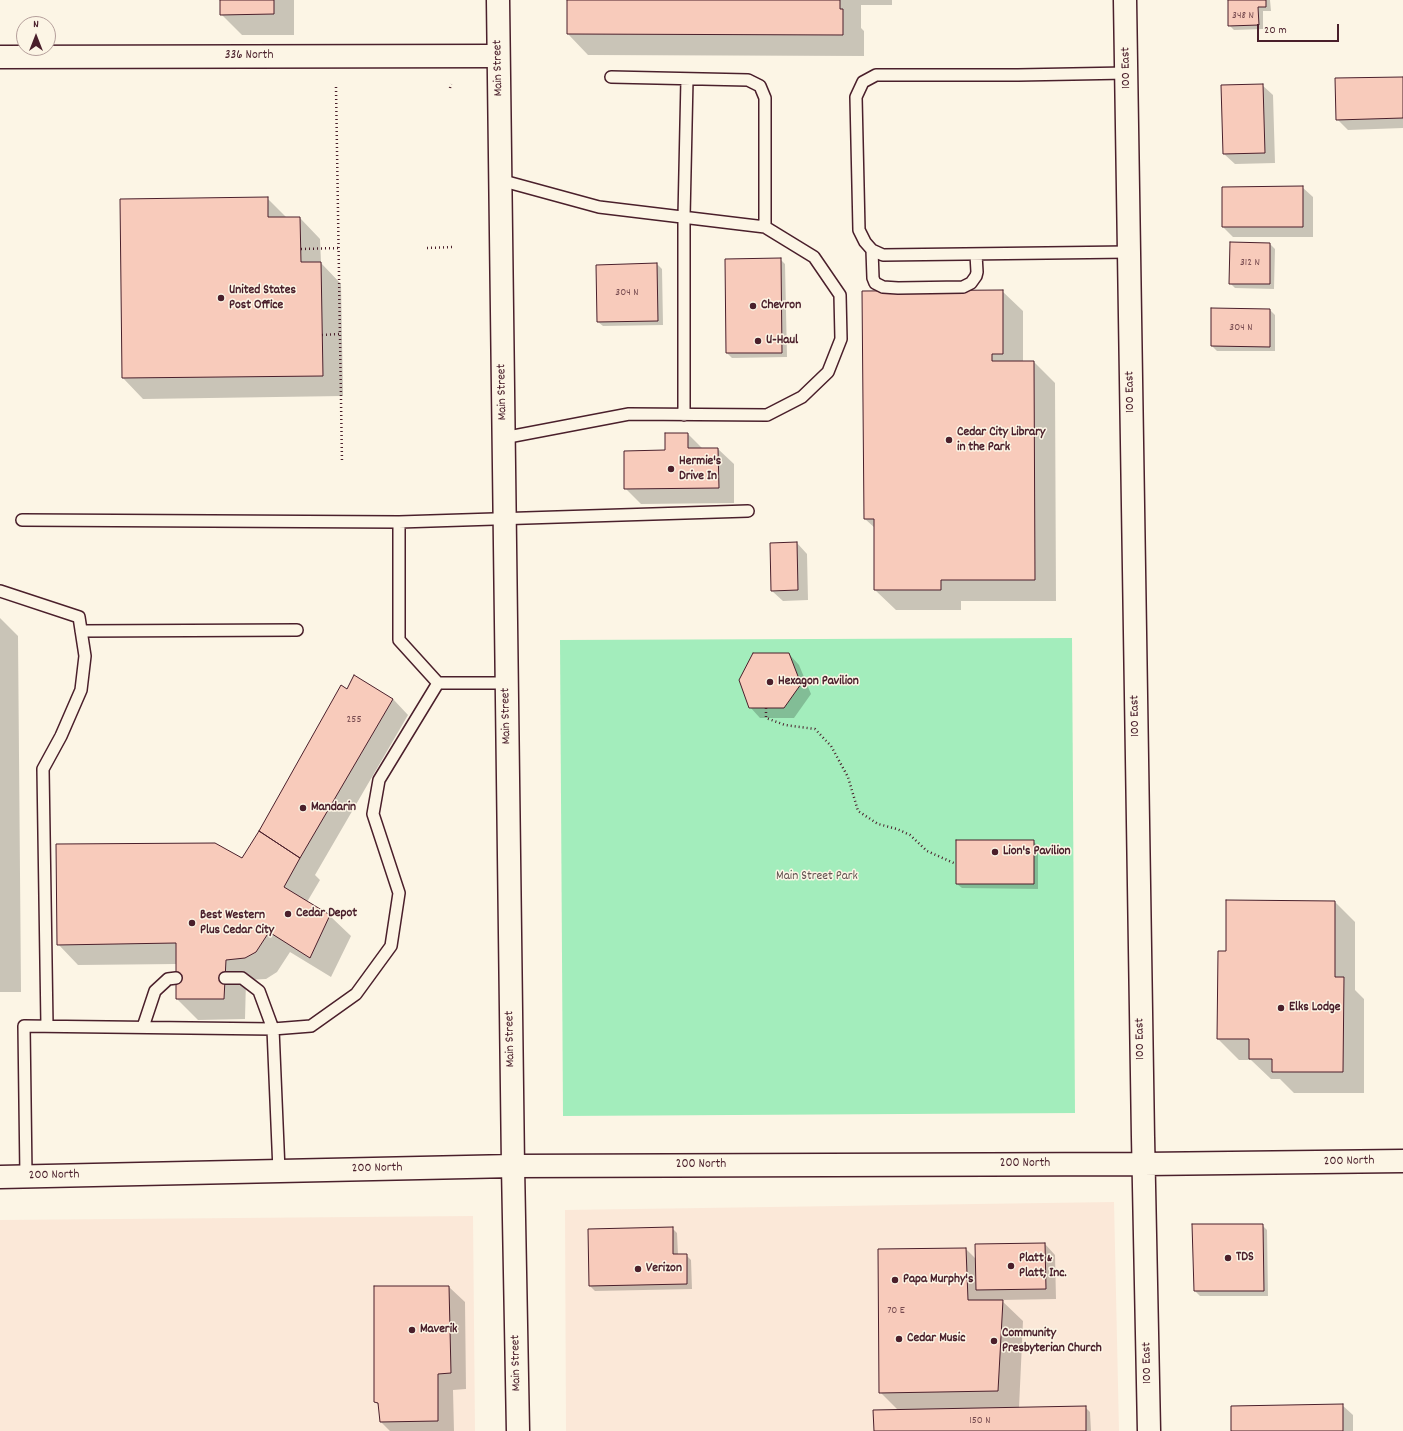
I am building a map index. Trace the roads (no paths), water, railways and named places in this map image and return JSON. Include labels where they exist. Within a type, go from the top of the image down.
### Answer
[{"type":"street","name":"Main Street","points":[[498,0],[513,1166],[518,1431]]},
{"type":"street","name":"100 East","points":[[1125,0],[1149,1431]]},
{"type":"street","name":"336 North","points":[[0,57],[498,56]]},
{"type":"street","name":"200 North","points":[[0,1177],[513,1166],[1144,1164],[1403,1161]]},
{"type":"lane","points":[[1127,73],[876,75],[863,82],[856,97],[859,230],[865,242],[872,250],[883,255],[1129,252]]},
{"type":"lane","points":[[611,77],[748,80],[760,86],[765,98],[765,227]]},
{"type":"lane","points":[[684,415],[684,217],[687,79]]},
{"type":"lane","points":[[500,180],[599,207],[765,227],[814,257],[840,295],[841,339],[828,372],[802,397],[767,415],[629,414],[503,438]]},
{"type":"lane","points":[[872,250],[873,278],[875,283],[883,287],[898,288],[963,287],[971,283],[976,276],[976,254]]},
{"type":"lane","points":[[22,520],[399,522],[748,511]]},
{"type":"lane","points":[[399,522],[399,640],[438,683],[507,683]]},
{"type":"lane","points":[[0,591],[79,617],[85,656],[81,690],[61,736],[43,769],[47,1026]]},
{"type":"lane","points":[[81,631],[297,630]]},
{"type":"lane","points":[[26,1176],[24,1026],[273,1029],[311,1026],[356,994],[391,946],[399,893],[373,814],[379,780],[438,683]]},
{"type":"lane","points":[[143,1027],[155,991],[168,979],[176,978]]},
{"type":"lane","points":[[225,978],[242,978],[259,991],[273,1029],[279,1171]]},
{"type":"place","name":"United States Post Office","points":[[221,298]]},
{"type":"place","name":"Chevron","points":[[753,306]]},
{"type":"place","name":"U-Haul","points":[[758,341]]},
{"type":"place","name":"Cedar City Library in the Park","points":[[949,440]]},
{"type":"place","name":"Hermie's Drive In","points":[[671,469]]},
{"type":"place","name":"Hexagon Pavilion","points":[[770,682]]},
{"type":"place","name":"Mandarin","points":[[303,808]]},
{"type":"place","name":"Lion's Pavilion","points":[[995,852]]},
{"type":"place","name":"Cedar Depot","points":[[288,914]]},
{"type":"place","name":"Best Western Plus Cedar City","points":[[192,923]]},
{"type":"place","name":"Elks Lodge","points":[[1281,1008]]},
{"type":"place","name":"TDS","points":[[1228,1258]]},
{"type":"place","name":"Platt & Platt, Inc.","points":[[1011,1266]]},
{"type":"place","name":"Verizon","points":[[638,1269]]},
{"type":"place","name":"Papa Murphy's","points":[[895,1280]]},
{"type":"place","name":"Maverik","points":[[412,1330]]},
{"type":"place","name":"Cedar Music","points":[[899,1339]]},
{"type":"place","name":"Community Presbyterian Church","points":[[994,1341]]},
{"type":"park label","name":"Main Street Park","points":[[817,877]]}]
